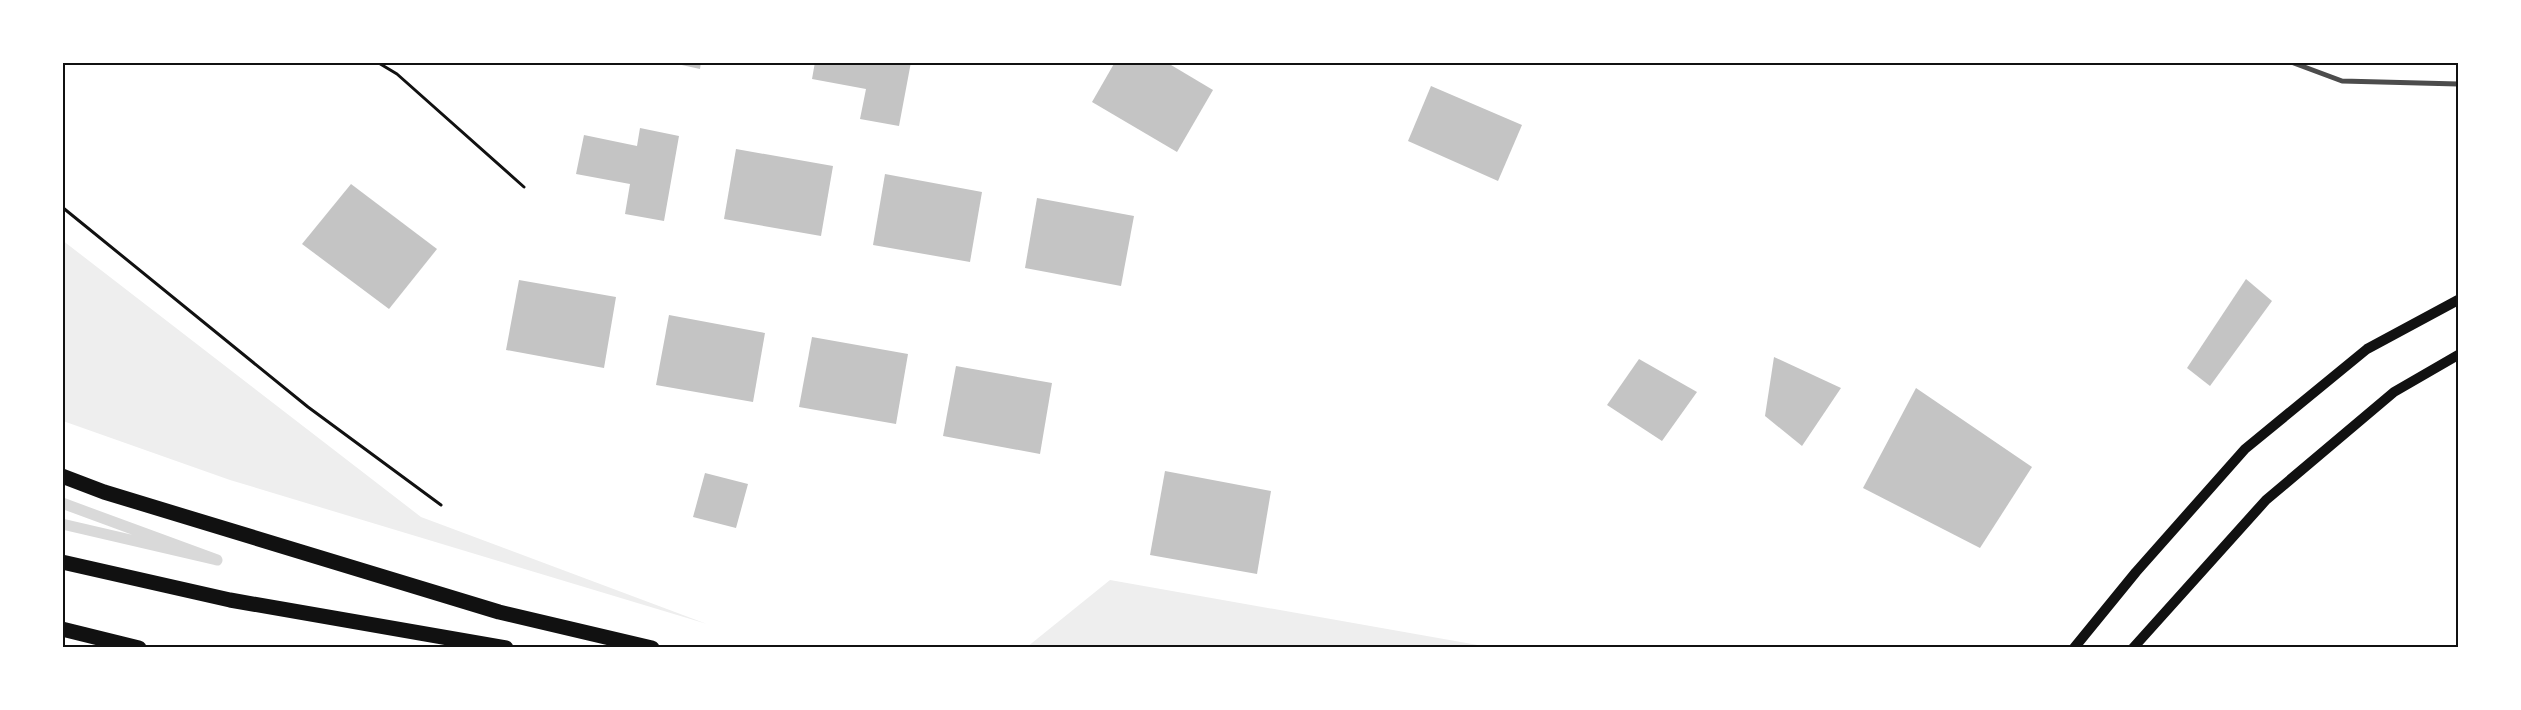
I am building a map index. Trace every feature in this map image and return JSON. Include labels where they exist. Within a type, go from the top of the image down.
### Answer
[{"type":"highway","points":[[62,476],[104,492],[499,612],[652,648]]},
{"type":"highway","points":[[62,562],[230,600],[506,648]]},
{"type":"highway","points":[[62,629],[139,648]]},
{"type":"main road","points":[[2074,648],[2136,572],[2245,449],[2367,349],[2458,300]]},
{"type":"main road","points":[[2133,648],[2266,500],[2394,392],[2458,355]]},
{"type":"street","points":[[2291,62],[2342,81],[2458,84]]},
{"type":"path","points":[[377,62],[397,74],[524,187]]},
{"type":"path","points":[[62,208],[308,407],[441,506]]},
{"type":"shaded area","points":[[62,240],[421,517],[707,624],[230,480],[63,421]]},
{"type":"shaded area","points":[[1110,580],[1489,647],[1027,647]]},
{"type":"building","points":[[668,62],[701,62],[700,69]]},
{"type":"building","points":[[815,62],[911,62],[899,126],[860,119],[866,89],[812,79]]},
{"type":"building","points":[[1115,62],[1166,62],[1213,90],[1177,152],[1092,102]]},
{"type":"building","points":[[1431,86],[1522,125],[1498,181],[1408,141]]},
{"type":"building","points":[[640,128],[679,136],[664,221],[625,214],[630,184],[576,174],[584,135],[637,146]]},
{"type":"building","points":[[736,149],[833,166],[821,236],[724,219]]},
{"type":"building","points":[[885,174],[982,192],[970,262],[873,245]]},
{"type":"building","points":[[351,184],[437,249],[389,309],[302,244]]},
{"type":"building","points":[[1037,198],[1134,216],[1121,286],[1025,268]]},
{"type":"building","points":[[2246,279],[2272,301],[2210,386],[2187,368]]},
{"type":"building","points":[[519,280],[616,297],[604,368],[506,350]]},
{"type":"building","points":[[669,315],[765,333],[753,402],[656,385]]},
{"type":"building","points":[[812,337],[908,354],[896,424],[799,407]]},
{"type":"building","points":[[1774,357],[1841,388],[1802,446],[1765,416]]},
{"type":"building","points":[[1639,359],[1697,392],[1662,441],[1607,405]]},
{"type":"building","points":[[956,366],[1052,383],[1040,454],[943,436]]},
{"type":"building","points":[[1916,388],[2032,467],[1980,548],[1863,488]]},
{"type":"building","points":[[1165,471],[1271,491],[1257,574],[1150,555]]},
{"type":"building","points":[[705,473],[748,484],[736,528],[693,517]]},
{"type":"waterway","points":[[62,503],[217,560],[62,524]]}]
